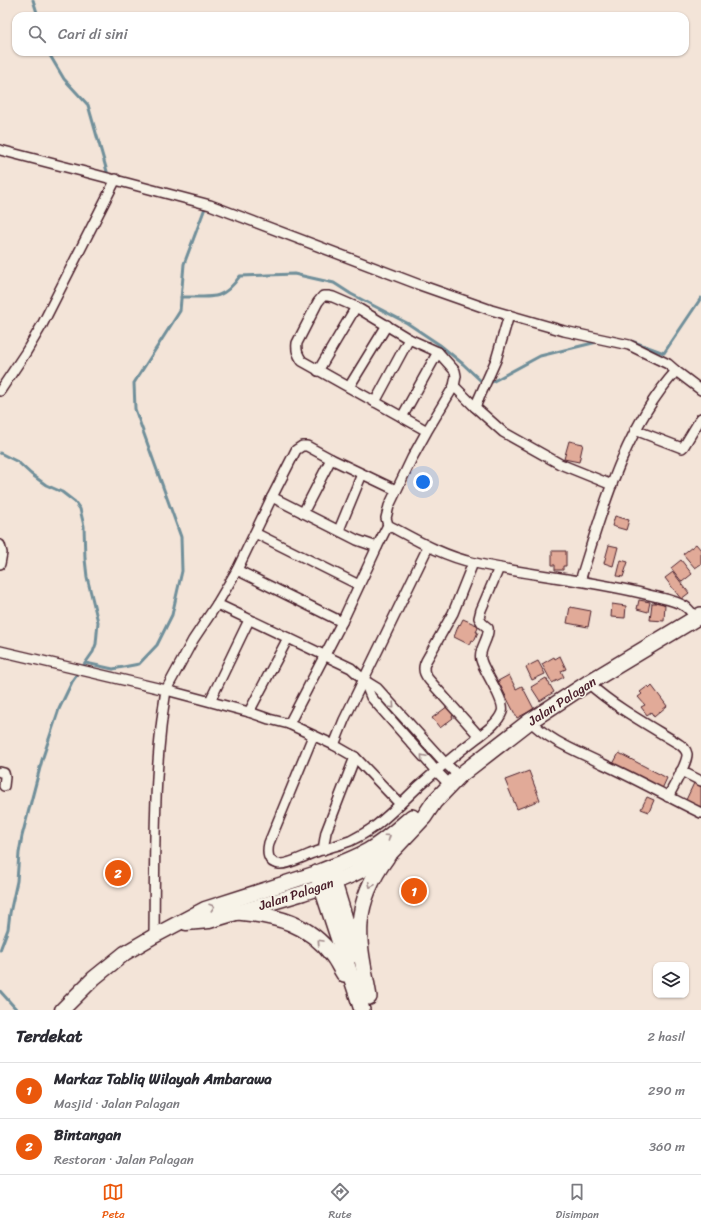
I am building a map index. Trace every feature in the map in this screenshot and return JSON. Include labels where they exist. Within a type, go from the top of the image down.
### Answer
[{"type":"highway","name":"Jalan Palagan","points":[[325,877],[369,866],[391,852],[424,817],[434,802],[455,780],[530,721],[588,683],[699,617]]},
{"type":"highway","name":"Jalan Palagan","points":[[325,877],[349,861],[370,850],[393,834],[418,812],[434,802]]},
{"type":"highway","points":[[365,1003],[360,922],[366,895],[378,869],[391,852]]},
{"type":"highway","points":[[325,877],[365,1003]]},
{"type":"highway","points":[[238,912],[264,915],[291,922],[314,936],[332,956],[365,1003]]},
{"type":"main road","name":"Jalan Palagan","points":[[178,924],[209,920],[303,893],[325,877]]},
{"type":"main road","name":"Jalan Palagan","points":[[62,1010],[94,978],[125,953],[205,909],[325,877]]},
{"type":"street","points":[[0,150],[114,183],[210,205],[491,310],[564,331],[629,345],[668,364],[701,390]]},
{"type":"street","points":[[0,391],[42,325],[114,183]]},
{"type":"street","points":[[289,724],[342,622],[388,525],[386,518],[389,506],[396,490],[427,431],[454,386],[456,376],[455,371],[438,352],[409,339],[356,306],[328,296],[323,296],[318,302],[297,343],[296,349],[302,361],[427,431]]},
{"type":"street","points":[[318,371],[356,306]]},
{"type":"street","points":[[475,407],[496,360],[509,315]]},
{"type":"street","points":[[349,387],[387,325]]},
{"type":"street","points":[[375,402],[409,339]]},
{"type":"street","points":[[402,417],[438,352]]},
{"type":"street","points":[[580,581],[605,502],[635,430],[655,396],[676,371]]},
{"type":"street","points":[[454,386],[503,432],[560,464],[612,485]]},
{"type":"street","points":[[635,430],[682,448],[701,418]]},
{"type":"street","points":[[154,936],[156,784],[166,690],[193,640],[237,570],[296,450],[299,447],[307,446],[396,490]]},
{"type":"street","points":[[303,513],[331,459]]},
{"type":"street","points":[[339,530],[362,474]]},
{"type":"street","points":[[272,497],[357,540],[377,547]]},
{"type":"street","points":[[388,525],[428,547],[473,563],[621,587],[676,602],[686,607],[699,617]]},
{"type":"street","points":[[255,533],[359,585]]},
{"type":"street","points":[[0,545],[2,553],[0,564]]},
{"type":"street","points":[[334,745],[344,720],[428,547]]},
{"type":"street","points":[[473,563],[453,613],[426,661],[424,672],[430,681],[479,736]]},
{"type":"street","points":[[313,736],[269,843],[268,857],[272,862],[278,864],[286,864],[351,840],[373,828],[445,763],[499,718],[503,711],[502,703],[481,658],[483,646],[489,630],[482,624],[479,618],[481,610],[500,568]]},
{"type":"street","points":[[237,570],[342,622]]},
{"type":"street","points":[[217,604],[351,668],[364,680],[377,688],[445,763],[455,780]]},
{"type":"street","points":[[210,701],[249,620]]},
{"type":"street","points":[[249,712],[288,638]]},
{"type":"street","points":[[0,651],[210,701],[289,724],[334,745],[355,757],[400,804]]},
{"type":"street","points":[[364,680],[371,697],[436,771],[455,780]]},
{"type":"street","points":[[588,683],[604,697],[679,744],[687,752],[681,772],[668,797]]},
{"type":"street","points":[[530,721],[548,736],[574,751],[701,813]]},
{"type":"street","points":[[323,850],[326,832],[355,757]]},
{"type":"street","points":[[0,772],[4,773],[4,786]]},
{"type":"street","points":[[681,772],[701,781]]},
{"type":"building","points":[[569,441],[583,444],[579,462],[564,459]]},
{"type":"building","points":[[615,516],[629,520],[626,530],[612,526]]},
{"type":"building","points":[[696,544],[701,550],[701,564],[695,568],[683,554]]},
{"type":"building","points":[[609,545],[618,547],[613,566],[604,563]]},
{"type":"building","points":[[552,551],[566,551],[566,566],[563,566],[563,570],[555,570],[555,565],[552,565]]},
{"type":"building","points":[[621,560],[628,562],[623,577],[617,576]]},
{"type":"building","points":[[681,560],[692,574],[682,582],[671,568]]},
{"type":"building","points":[[673,572],[689,593],[681,599],[665,578]]},
{"type":"building","points":[[656,599],[664,600],[664,621],[650,620],[652,603],[656,603]]},
{"type":"building","points":[[639,600],[650,602],[648,612],[637,609]]},
{"type":"building","points":[[612,604],[626,606],[625,618],[611,617]]},
{"type":"building","points":[[570,607],[591,611],[588,627],[567,623]]},
{"type":"building","points":[[463,619],[479,626],[474,641],[472,640],[470,645],[454,637],[459,624],[460,625]]},
{"type":"building","points":[[560,656],[566,669],[561,671],[564,677],[552,683],[542,664],[554,657],[555,659]]},
{"type":"building","points":[[538,661],[545,674],[532,680],[526,667]]},
{"type":"building","points":[[509,675],[516,689],[522,686],[534,709],[517,718],[498,681]]},
{"type":"building","points":[[546,678],[554,692],[540,701],[531,687]]},
{"type":"building","points":[[648,686],[650,688],[652,686],[667,706],[654,717],[651,712],[647,715],[641,707],[645,705],[638,697],[642,694],[640,692]]},
{"type":"building","points":[[448,706],[455,714],[452,716],[453,718],[440,728],[432,718]]},
{"type":"building","points":[[619,753],[667,778],[662,789],[613,764]]},
{"type":"building","points":[[529,771],[540,800],[517,809],[505,780]]},
{"type":"building","points":[[694,783],[701,786],[701,807],[686,800]]},
{"type":"building","points":[[647,797],[654,800],[649,812],[641,809]]},
{"type":"waterway","points":[[33,0],[37,12]]},
{"type":"waterway","points":[[50,56],[64,79],[88,105],[108,175]]},
{"type":"waterway","points":[[86,663],[113,669],[139,664],[157,645],[172,615],[182,571],[181,537],[135,409],[134,383],[180,311],[184,264],[205,208],[203,207]]},
{"type":"waterway","points":[[181,297],[206,297],[222,294],[228,290],[240,276],[294,274],[334,283],[351,294],[407,323],[440,345],[481,381],[492,382],[540,356],[597,342]]},
{"type":"waterway","points":[[629,341],[664,353],[701,298]]},
{"type":"waterway","points":[[0,453],[18,462],[46,485],[62,492],[75,502],[80,509],[84,526],[87,577],[98,622],[96,644],[93,652],[72,682],[59,709],[42,760],[22,836],[17,881],[8,929],[0,950]]},
{"type":"waterway","points":[[0,991],[17,1010]]},
{"type":"place","name":"Bintangan","points":[[118,873]]},
{"type":"place","name":"Markaz Tabliq Wilayah Ambarawa","points":[[414,891]]}]
